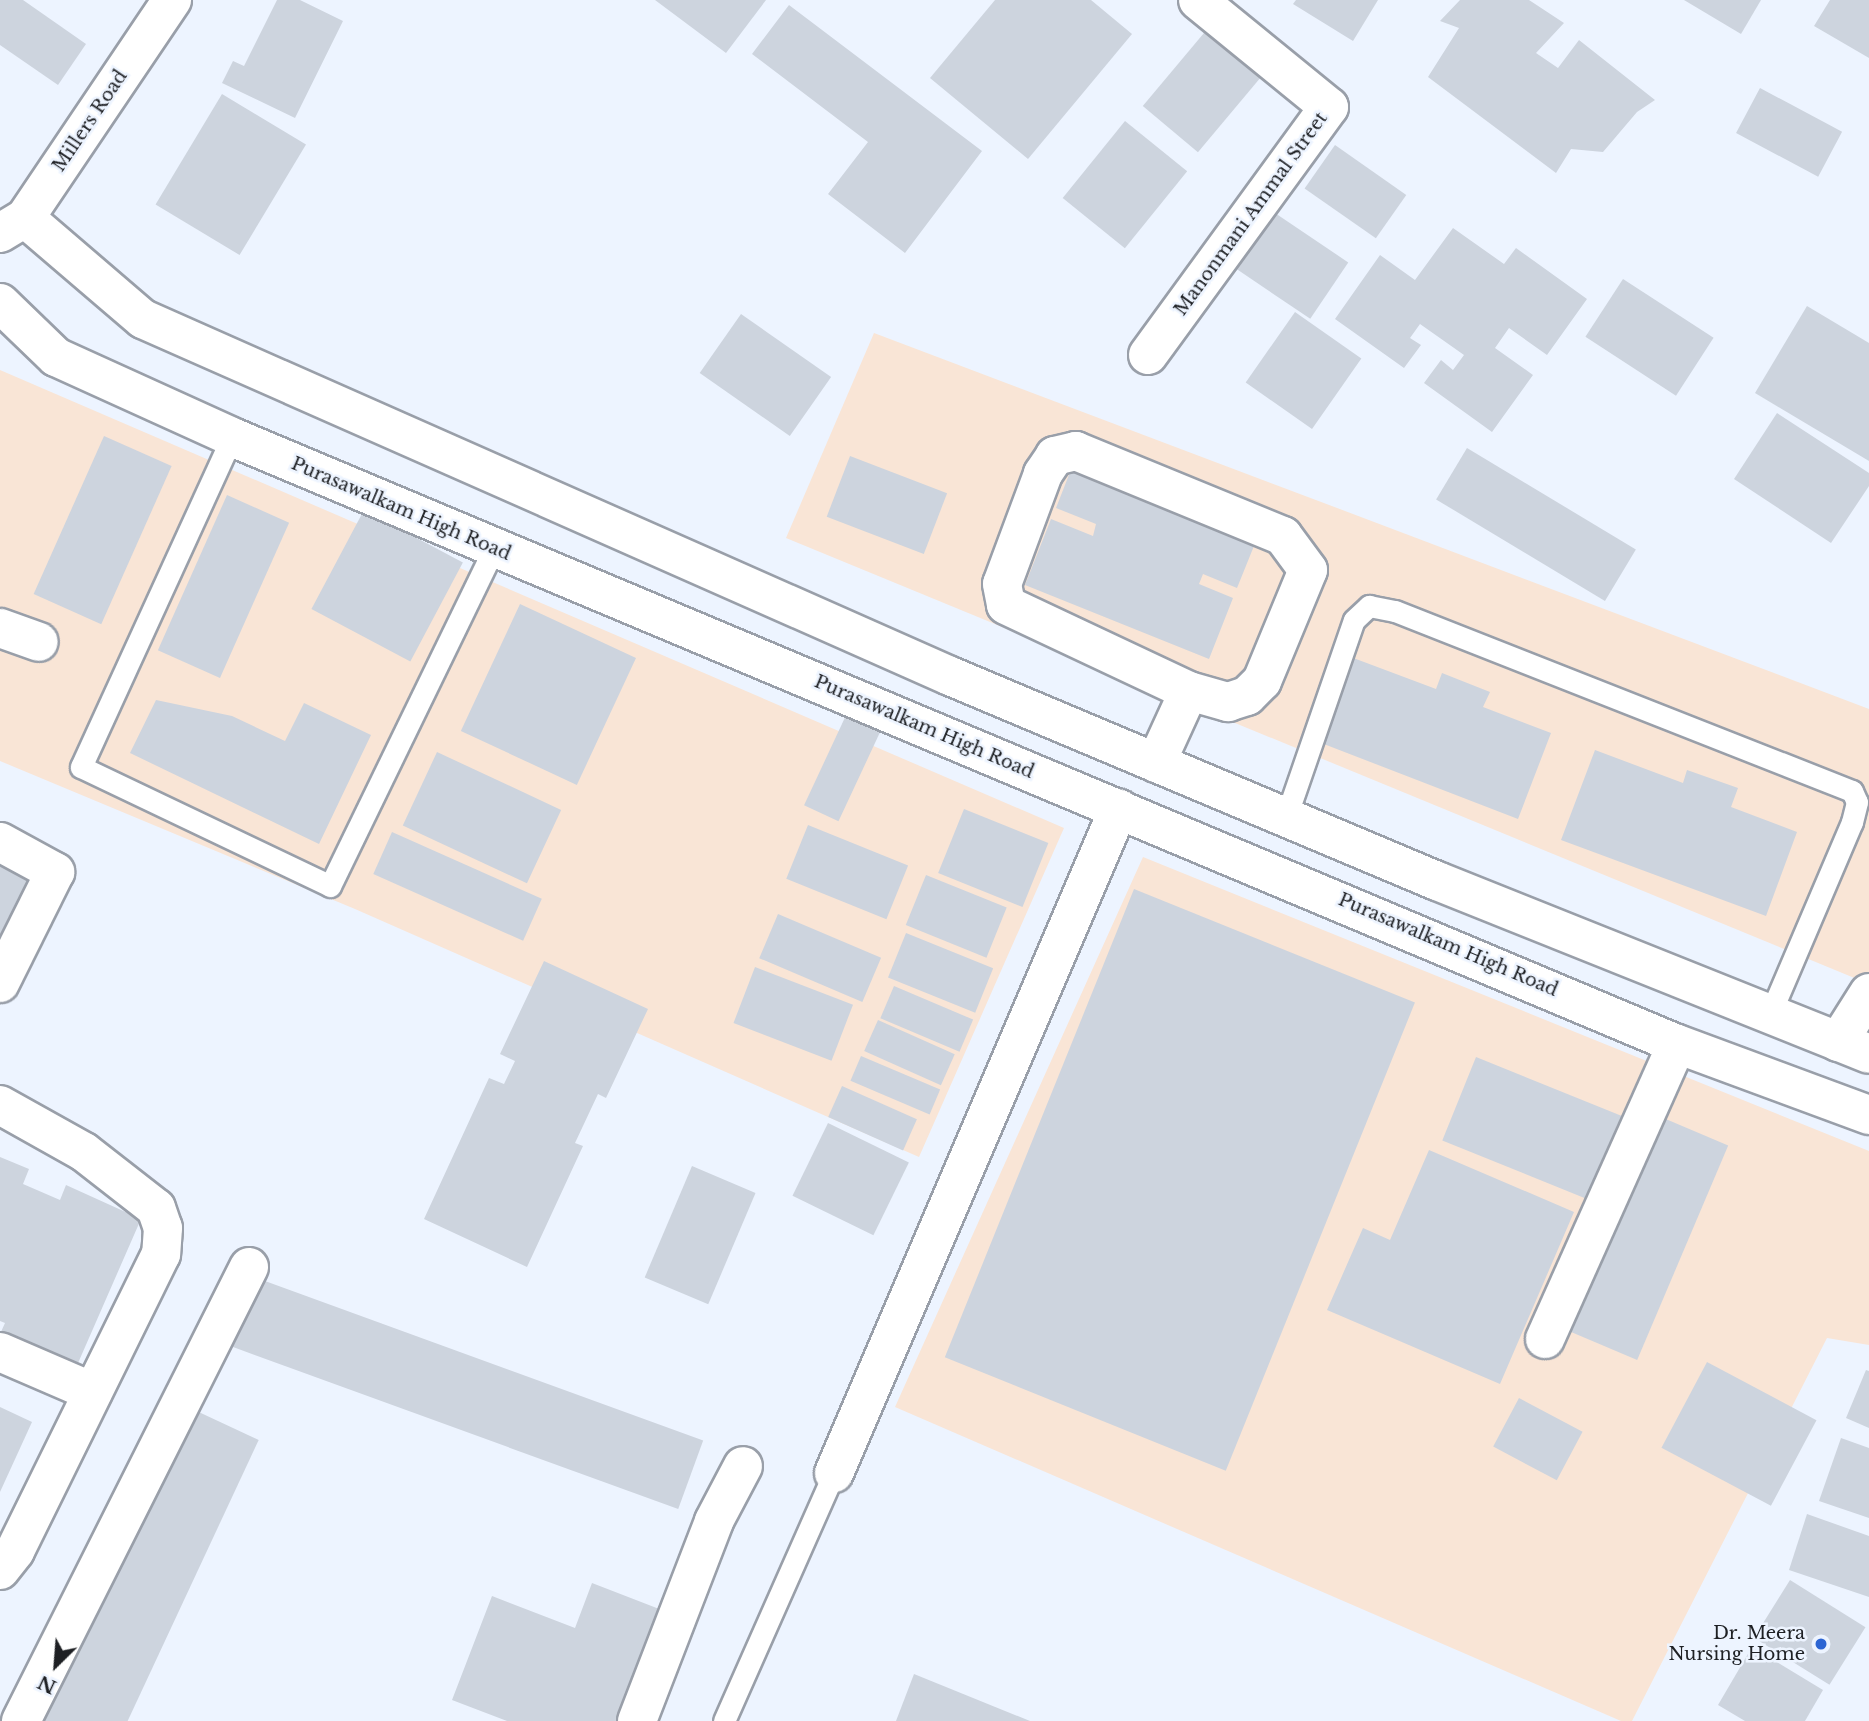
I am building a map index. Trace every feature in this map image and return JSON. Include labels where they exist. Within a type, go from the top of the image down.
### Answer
[{"type":"main road","name":"Millers Road","points":[[13,225],[172,0]]},
{"type":"main road","name":"Manonmani Ammal Street","points":[[1148,355],[1329,107],[1198,0]]},
{"type":"main road","points":[[13,225],[143,319],[1156,763],[1286,817],[1853,1048],[1869,993]]},
{"type":"main road","name":"Purasawalkam High Road","points":[[0,303],[56,357],[232,437],[1677,1044],[1869,1115]]},
{"type":"main road","points":[[1076,451],[1283,536],[1300,554],[1308,570],[1262,681],[1247,696],[1228,702],[1189,691],[1006,605],[1002,584],[1043,474],[1055,456],[1076,451]]},
{"type":"main road","points":[[0,628],[38,642]]},
{"type":"main road","points":[[1156,763],[1189,691]]},
{"type":"main road","points":[[834,1473],[1119,808]]},
{"type":"main road","points":[[0,842],[55,872],[0,983]]},
{"type":"main road","points":[[1545,1339],[1677,1044]]},
{"type":"main road","points":[[0,1105],[84,1153],[156,1208],[163,1228],[160,1254],[15,1551],[0,1570]]},
{"type":"main road","points":[[21,1721],[249,1267]]},
{"type":"main road","points":[[0,1352],[93,1392]]},
{"type":"main road","points":[[637,1721],[714,1521],[743,1466]]},
{"type":"lane","points":[[232,437],[81,767],[330,886],[494,549]]},
{"type":"lane","points":[[1286,817],[1354,620],[1369,606],[1395,611],[1852,791],[1857,802],[1852,822],[1770,1014]]},
{"type":"lane","points":[[724,1721],[834,1473]]},
{"type":"shaded area","points":[[874,333],[1869,709],[1869,984],[786,538]]},
{"type":"shaded area","points":[[0,370],[1064,828],[919,1157],[355,909],[0,761]]},
{"type":"shaded area","points":[[1143,857],[1869,1151],[1869,1345],[1827,1338],[1632,1721],[1621,1721],[895,1407]]},
{"type":"building","points":[[0,0],[23,0],[86,44],[58,85],[0,45]]},
{"type":"building","points":[[277,0],[300,0],[343,21],[295,118],[222,83],[233,61],[244,66]]},
{"type":"building","points":[[655,0],[766,0],[726,53]]},
{"type":"building","points":[[995,0],[1091,0],[1132,34],[1028,159],[930,78]]},
{"type":"building","points":[[1296,0],[1378,0],[1353,41],[1293,4]]},
{"type":"building","points":[[1460,0],[1529,0],[1564,23],[1536,53],[1558,68],[1579,40],[1655,100],[1637,112],[1603,152],[1571,149],[1556,173],[1428,77],[1459,28],[1440,21]]},
{"type":"building","points":[[1684,0],[1761,0],[1741,34]]},
{"type":"building","points":[[1830,0],[1869,0],[1869,58],[1814,26]]},
{"type":"building","points":[[789,5],[982,151],[905,253],[828,194],[868,142],[752,54]]},
{"type":"building","points":[[1209,27],[1264,73],[1198,152],[1143,106]]},
{"type":"building","points":[[1760,88],[1842,132],[1818,177],[1736,133]]},
{"type":"building","points":[[222,94],[306,144],[240,255],[156,205]]},
{"type":"building","points":[[1125,121],[1187,171],[1125,248],[1063,198]]},
{"type":"building","points":[[1335,145],[1406,195],[1376,238],[1305,188]]},
{"type":"building","points":[[1272,211],[1348,262],[1310,319],[1234,267]]},
{"type":"building","points":[[1453,228],[1504,264],[1516,248],[1587,299],[1547,355],[1509,328],[1495,348],[1533,375],[1492,432],[1424,383],[1441,360],[1453,370],[1464,355],[1420,324],[1410,338],[1421,345],[1404,368],[1335,319],[1380,255],[1415,280]]},
{"type":"building","points":[[1623,279],[1714,338],[1676,396],[1585,337]]},
{"type":"building","points":[[1807,306],[1869,343],[1869,461],[1755,393]]},
{"type":"building","points":[[1295,312],[1361,358],[1312,429],[1246,382]]},
{"type":"building","points":[[741,314],[831,377],[790,436],[700,373]]},
{"type":"building","points":[[1777,413],[1869,473],[1869,486],[1831,543],[1734,479]]},
{"type":"building","points":[[104,436],[172,466],[101,624],[34,594]]},
{"type":"building","points":[[1467,448],[1636,549],[1605,601],[1436,499]]},
{"type":"building","points":[[850,456],[947,493],[924,554],[827,517]]},
{"type":"building","points":[[1072,467],[1256,541],[1237,588],[1203,574],[1199,584],[1233,598],[1209,659],[1025,585],[1051,519],[1093,536],[1096,524],[1056,508]]},
{"type":"building","points":[[227,495],[289,523],[220,678],[158,650]]},
{"type":"building","points":[[364,510],[463,563],[410,661],[311,609]]},
{"type":"building","points":[[520,604],[636,658],[577,785],[461,731]]},
{"type":"building","points":[[1348,656],[1436,689],[1442,673],[1490,692],[1483,707],[1551,733],[1518,819],[1316,741]]},
{"type":"building","points":[[156,700],[232,716],[285,741],[304,703],[371,735],[319,844],[130,753]]},
{"type":"building","points":[[848,711],[882,727],[838,821],[804,805]]},
{"type":"building","points":[[1595,750],[1683,783],[1687,770],[1738,788],[1731,807],[1797,832],[1766,916],[1561,840]]},
{"type":"building","points":[[437,752],[561,810],[527,883],[403,825]]},
{"type":"building","points":[[964,809],[1048,843],[1023,907],[938,873]]},
{"type":"building","points":[[808,825],[908,865],[886,919],[786,879]]},
{"type":"building","points":[[392,832],[542,899],[523,941],[373,874]]},
{"type":"building","points":[[0,866],[31,880],[0,948]]},
{"type":"building","points":[[926,875],[1007,908],[986,958],[906,925]]},
{"type":"building","points":[[1134,889],[1415,1003],[1226,1471],[945,1357]]},
{"type":"building","points":[[778,914],[881,958],[862,1002],[759,958]]},
{"type":"building","points":[[906,933],[993,968],[975,1013],[888,978]]},
{"type":"building","points":[[544,961],[648,1009],[606,1098],[598,1094],[575,1143],[583,1146],[527,1267],[424,1219],[489,1078],[504,1084],[515,1061],[500,1054]]},
{"type":"building","points":[[755,967],[853,1005],[832,1061],[733,1023]]},
{"type":"building","points":[[894,986],[973,1020],[959,1052],[880,1018]]},
{"type":"building","points":[[878,1020],[955,1054],[941,1085],[864,1051]]},
{"type":"building","points":[[861,1056],[940,1090],[930,1114],[850,1081]]},
{"type":"building","points":[[1476,1057],[1628,1118],[1594,1202],[1442,1140]]},
{"type":"building","points":[[842,1086],[917,1119],[903,1150],[828,1117]]},
{"type":"building","points":[[1661,1117],[1728,1146],[1637,1360],[1570,1331]]},
{"type":"building","points":[[828,1123],[909,1162],[873,1235],[792,1196]]},
{"type":"building","points":[[1429,1150],[1574,1212],[1500,1384],[1327,1310],[1363,1228],[1390,1240]]},
{"type":"building","points":[[0,1157],[29,1169],[23,1184],[60,1200],[66,1185],[141,1219],[75,1370],[0,1334],[5,1323],[0,1321]]},
{"type":"building","points":[[692,1166],[756,1193],[708,1304],[645,1277]]},
{"type":"building","points":[[254,1277],[703,1440],[678,1509],[229,1346]]},
{"type":"building","points":[[1707,1362],[1816,1420],[1771,1506],[1661,1448]]},
{"type":"building","points":[[1866,1370],[1869,1371],[1869,1428],[1846,1418]]},
{"type":"building","points":[[1519,1398],[1583,1432],[1557,1480],[1493,1447]]},
{"type":"building","points":[[0,1407],[32,1422],[0,1492]]},
{"type":"building","points":[[188,1407],[259,1440],[128,1721],[42,1721]]},
{"type":"building","points":[[1841,1438],[1869,1448],[1869,1518],[1819,1501]]},
{"type":"building","points":[[1807,1514],[1869,1536],[1869,1597],[1789,1570]]},
{"type":"building","points":[[1790,1580],[1865,1627],[1829,1685],[1754,1638]]},
{"type":"building","points":[[592,1583],[667,1612],[625,1721],[507,1721],[452,1700],[492,1596],[575,1628]]},
{"type":"building","points":[[1752,1647],[1823,1690],[1805,1721],[1745,1721],[1718,1705]]},
{"type":"building","points":[[914,1674],[1030,1721],[896,1721]]},
{"type":"place","name":"Dr. Meera Nursing Home","points":[[1821,1644]]}]
